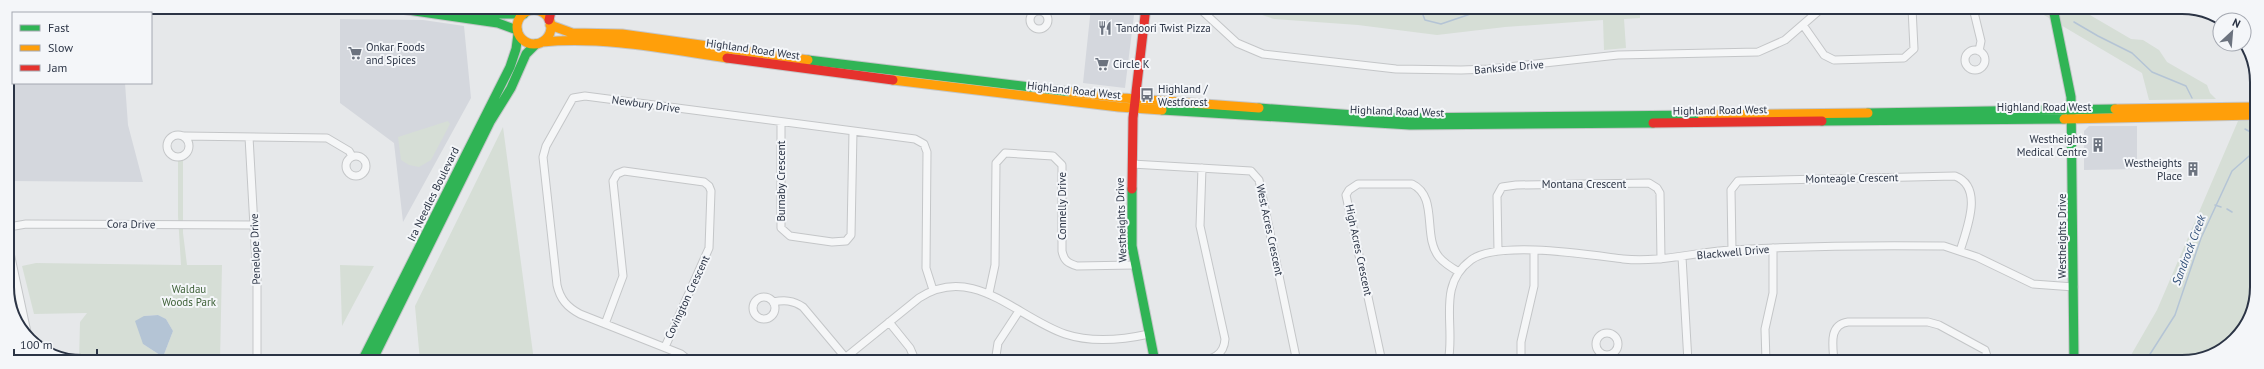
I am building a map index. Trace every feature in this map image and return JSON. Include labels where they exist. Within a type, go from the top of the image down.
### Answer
[{"type":"main road","points":[[446,14],[501,23],[518,32]]},
{"type":"main road","points":[[463,16],[489,14]]},
{"type":"main road","points":[[526,14],[517,24],[518,32],[522,40],[539,43],[549,35],[551,14]]},
{"type":"main road","points":[[542,14],[550,23]]},
{"type":"main road","name":"Westheights Drive","points":[[1145,14],[1134,104],[1132,246],[1134,265],[1154,355]]},
{"type":"main road","name":"Westheights Drive","points":[[2054,14],[2070,84],[2072,114],[2074,355]]},
{"type":"main road","name":"Highland Road West","points":[[550,23],[563,31],[572,33],[622,34],[1134,104]]},
{"type":"main road","name":"Ira Needles Boulevard","points":[[365,355],[510,67],[516,49],[518,32]]},
{"type":"main road","name":"Highland Road West","points":[[539,43],[572,39],[619,43],[846,74],[1134,104],[1410,125],[2072,114],[2250,107]]},
{"type":"main road","name":"Ira Needles Boulevard","points":[[375,355],[490,122],[510,88],[526,54],[539,43]]},
{"type":"main road","name":"Highland Road West","points":[[2072,114],[2250,115]]},
{"type":"street","name":"Bankside Drive","points":[[1206,14],[1237,43],[1263,54],[1396,69],[1431,70],[1489,69],[1618,55],[1747,53],[1770,48],[1785,40],[1815,14]]},
{"type":"street","points":[[1803,25],[1828,59],[1904,58],[1914,49],[1912,14]]},
{"type":"street","points":[[1975,14],[1981,41],[1979,51]]},
{"type":"street","name":"Newbury Drive","points":[[682,355],[580,314],[567,306],[560,297],[557,285],[543,158],[546,146],[573,98],[585,96],[915,139],[924,144],[927,152],[926,268],[933,290]]},
{"type":"street","name":"Burnaby Crescent","points":[[781,122],[781,228],[790,236],[832,242],[846,241],[851,235],[853,131]]},
{"type":"street","points":[[184,136],[327,138],[349,151],[352,156]]},
{"type":"street","name":"Penelope Drive","points":[[249,137],[254,225],[258,355]]},
{"type":"street","name":"Connelly Drive","points":[[989,293],[995,265],[996,162],[999,157],[1005,153],[1011,152],[1053,156],[1062,165],[1062,251],[1064,260],[1069,264],[1077,266],[1134,265]]},
{"type":"street","name":"West Acres Crescent","points":[[1132,164],[1251,171],[1259,180],[1296,355]]},
{"type":"street","points":[[1202,168],[1200,226],[1223,328],[1225,348],[1216,355]]},
{"type":"street","name":"Covington Crescent","points":[[605,324],[623,276],[613,182],[614,177],[624,171],[704,182],[709,186],[710,191],[709,248],[665,347]]},
{"type":"street","name":"Monteagle Crescent","points":[[1732,250],[1731,190],[1738,181],[1955,176],[1964,180],[1971,198],[1970,216],[1960,251]]},
{"type":"street","name":"Montana Crescent","points":[[1498,251],[1497,196],[1502,187],[1516,184],[1649,183],[1657,188],[1660,193],[1661,259]]},
{"type":"street","name":"High Acres Crescent","points":[[1380,355],[1346,195],[1349,190],[1358,184],[1412,184],[1419,188],[1424,192],[1426,200],[1432,244],[1438,256],[1458,272]]},
{"type":"street","name":"Cora Drive","points":[[14,226],[26,224],[254,225]]},
{"type":"street","name":"Blackwell Drive","points":[[1448,355],[1449,296],[1458,272],[1477,256],[1498,251],[1560,251],[1625,259],[1661,259],[1682,257],[1706,252],[1773,248],[1944,246],[1960,251],[2033,284],[2074,287]]},
{"type":"street","points":[[1766,355],[1765,329],[1773,293],[1773,248]]},
{"type":"street","points":[[1521,355],[1521,342],[1534,286],[1534,251]]},
{"type":"street","points":[[1682,257],[1688,355]]},
{"type":"street","points":[[14,271],[25,324]]},
{"type":"street","points":[[849,355],[919,298],[942,287],[964,286],[989,293],[1048,328],[1066,335],[1114,340],[1150,334]]},
{"type":"street","points":[[773,302],[784,300],[803,306],[839,355]]},
{"type":"street","points":[[996,355],[998,343],[1019,311]]},
{"type":"street","points":[[889,322],[910,348],[913,355]]},
{"type":"street","points":[[1834,355],[1833,334],[1840,325],[1848,322],[1907,322],[1939,325],[1985,350],[1987,355]]},
{"type":"shaded area","points":[[1090,14],[1134,14],[1125,88],[1083,83]]},
{"type":"shaded area","points":[[340,19],[423,20],[464,26],[471,98],[403,222],[394,143],[340,103]]},
{"type":"shaded area","points":[[14,84],[125,84],[128,125],[143,182],[14,181]]},
{"type":"shaded area","points":[[2089,126],[2137,126],[2137,169],[2084,170],[2084,131]]},
{"type":"green space","points":[[1259,14],[1640,14],[1640,18],[1624,19],[1626,48],[1604,50],[1603,20],[1505,27],[1437,35],[1358,25],[1274,19]]},
{"type":"green space","points":[[2042,14],[2088,14],[2131,39],[2143,40],[2159,50],[2167,62],[2207,85],[2210,93],[2216,99],[2149,100],[2142,73]]},
{"type":"green space","points":[[448,121],[450,124],[431,160],[419,167],[409,165],[401,160],[398,137]]},
{"type":"green space","points":[[2238,121],[2250,121],[2250,287],[2246,309],[2241,321],[2227,338],[2216,346],[2195,354],[2131,355],[2157,310]]},
{"type":"green space","points":[[503,127],[533,355],[419,355],[415,306]]},
{"type":"green space","name":"Waldau Woods Park","points":[[183,160],[183,233],[187,265],[222,265],[220,355],[164,355],[173,331],[166,319],[158,315],[144,316],[143,344],[160,355],[79,355],[80,322],[87,313],[34,314],[22,266],[36,263],[181,265],[178,216],[178,161]]},
{"type":"green space","points":[[340,265],[374,266],[342,326]]},
{"type":"water","points":[[158,315],[166,319],[173,331],[164,355],[160,355],[143,344],[135,321],[144,316]]},
{"type":"waterway","points":[[1423,14],[1425,20],[1441,24],[1470,14]]},
{"type":"waterway","points":[[2074,22],[2132,53],[2152,72],[2186,86],[2192,98]]},
{"type":"waterway","points":[[2245,129],[2250,132]]},
{"type":"waterway","name":"Sandrock Creek","points":[[2149,355],[2175,315],[2201,238],[2232,171],[2250,155]]},
{"type":"waterway","name":"Sandrock Creek","points":[[2215,205],[2221,207]]},
{"type":"waterway","points":[[2227,209],[2232,212]]},
{"type":"traffic: fast","points":[[436,14],[498,23],[517,30]]},
{"type":"traffic: fast","points":[[475,14],[524,14]]},
{"type":"traffic: fast","points":[[2054,14],[2071,97],[2074,355]]},
{"type":"traffic: fast","points":[[365,355],[510,67],[516,49],[518,34]]},
{"type":"traffic: fast","points":[[375,355],[490,122],[511,88],[526,54],[536,44]]},
{"type":"traffic: fast","points":[[808,60],[1071,92]]},
{"type":"traffic: fast","points":[[1259,108],[1395,118],[1702,115]]},
{"type":"traffic: fast","points":[[1868,113],[2115,109]]},
{"type":"traffic: fast","points":[[1162,110],[1410,125],[1653,123]]},
{"type":"traffic: fast","points":[[1822,121],[2064,119]]},
{"type":"traffic: fast","points":[[1132,189],[1132,246],[1154,355]]},
{"type":"traffic: slow","points":[[524,14],[520,18],[517,27],[520,36],[525,41],[534,44],[543,41],[548,36],[551,27]]},
{"type":"traffic: slow","points":[[544,14],[548,18],[551,27]]},
{"type":"traffic: slow","points":[[550,25],[572,33],[622,34],[808,60]]},
{"type":"traffic: slow","points":[[542,42],[611,42],[658,47],[727,58]]},
{"type":"traffic: slow","points":[[893,80],[1119,107],[1162,110]]},
{"type":"traffic: slow","points":[[1071,92],[1123,98],[1259,108]]},
{"type":"traffic: slow","points":[[2115,109],[2250,107]]},
{"type":"traffic: slow","points":[[1702,115],[1868,113]]},
{"type":"traffic: slow","points":[[2064,119],[2250,115]]},
{"type":"traffic: jam","points":[[549,20],[550,14]]},
{"type":"traffic: jam","points":[[1132,189],[1133,118],[1145,14]]},
{"type":"traffic: jam","points":[[727,58],[893,80]]},
{"type":"traffic: jam","points":[[1653,123],[1822,121]]},
{"type":"place","name":"Tandoori Twist Pizza","points":[[1105,28]]},
{"type":"place","name":"Onkar Foods and Spices","points":[[355,53]]},
{"type":"place","name":"Circle K","points":[[1102,64]]},
{"type":"place","name":"Highland / Westforest","points":[[1147,95]]},
{"type":"place","name":"Westheights Medical Centre","points":[[2098,145]]},
{"type":"place","name":"Westheights Place","points":[[2193,169]]}]
